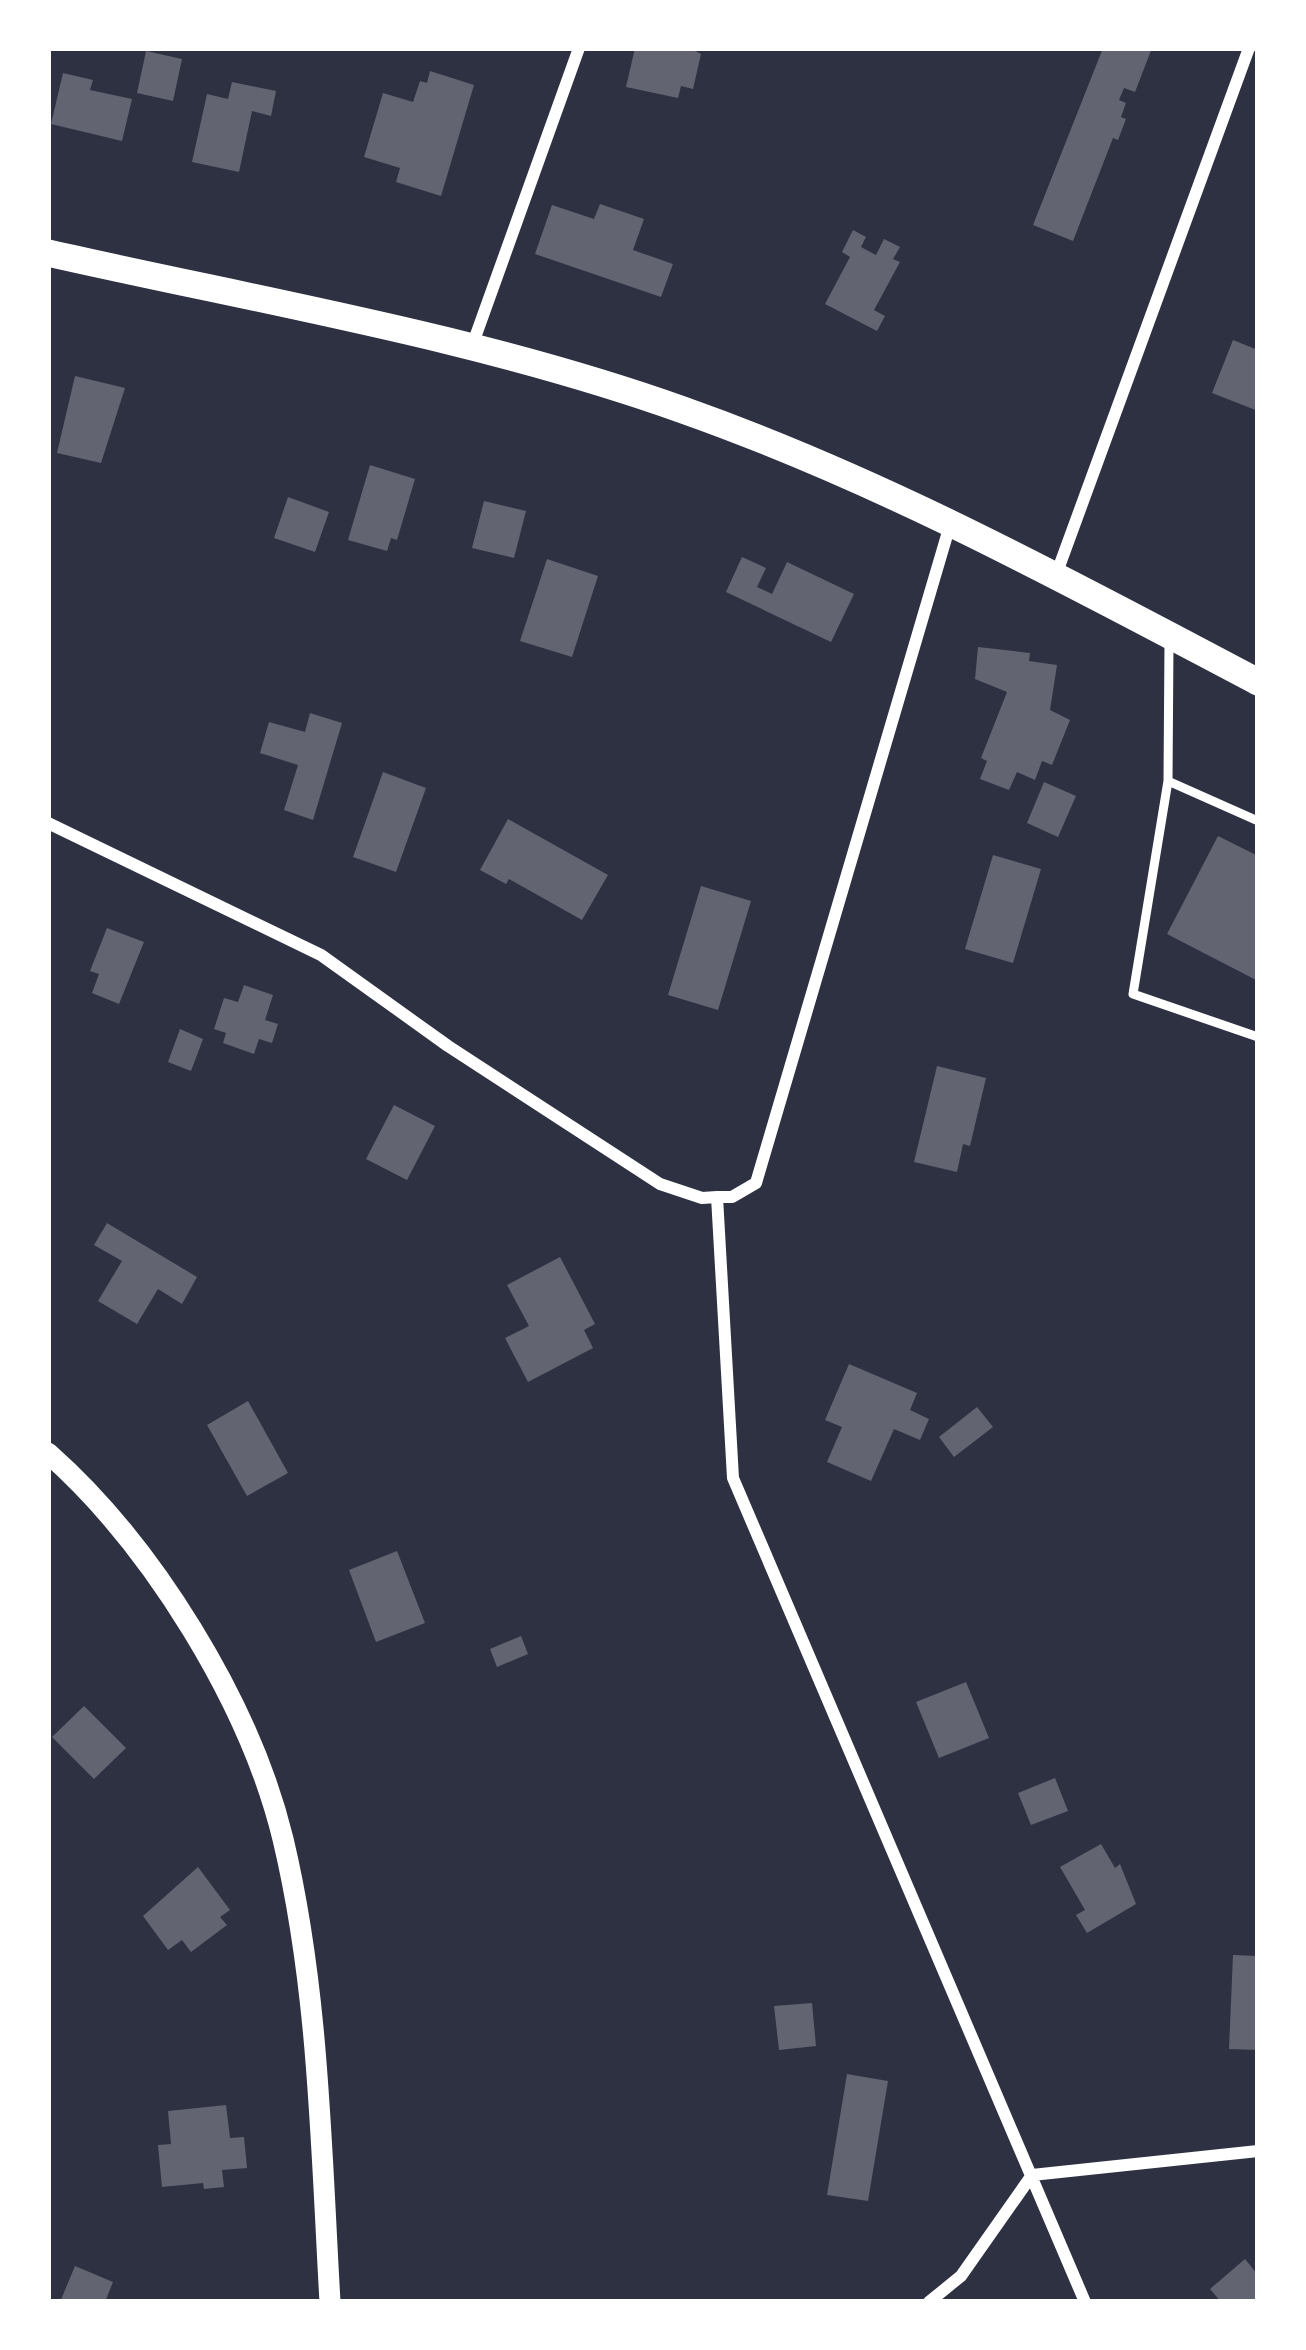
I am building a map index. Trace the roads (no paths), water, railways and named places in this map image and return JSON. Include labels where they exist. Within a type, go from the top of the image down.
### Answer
[{"type":"main road","points":[[48,253],[471,348],[686,411],[832,467],[1056,575],[1258,682]]},
{"type":"street","points":[[471,348],[579,48]]},
{"type":"street","points":[[1056,575],[1249,48]]},
{"type":"street","points":[[48,823],[322,955],[448,1046],[660,1184],[702,1198],[732,1197],[756,1184],[950,524]]},
{"type":"street","points":[[717,1197],[734,1478],[1085,2302]]},
{"type":"street","points":[[48,1453],[146,1560],[192,1628],[222,1685],[281,1832],[308,1976],[330,2302]]},
{"type":"street","points":[[929,2302],[962,2276],[1032,2175],[1258,2151]]},
{"type":"lane","points":[[1169,635],[1168,781],[1133,994],[1258,1037]]},
{"type":"lane","points":[[1168,781],[1258,820]]}]
